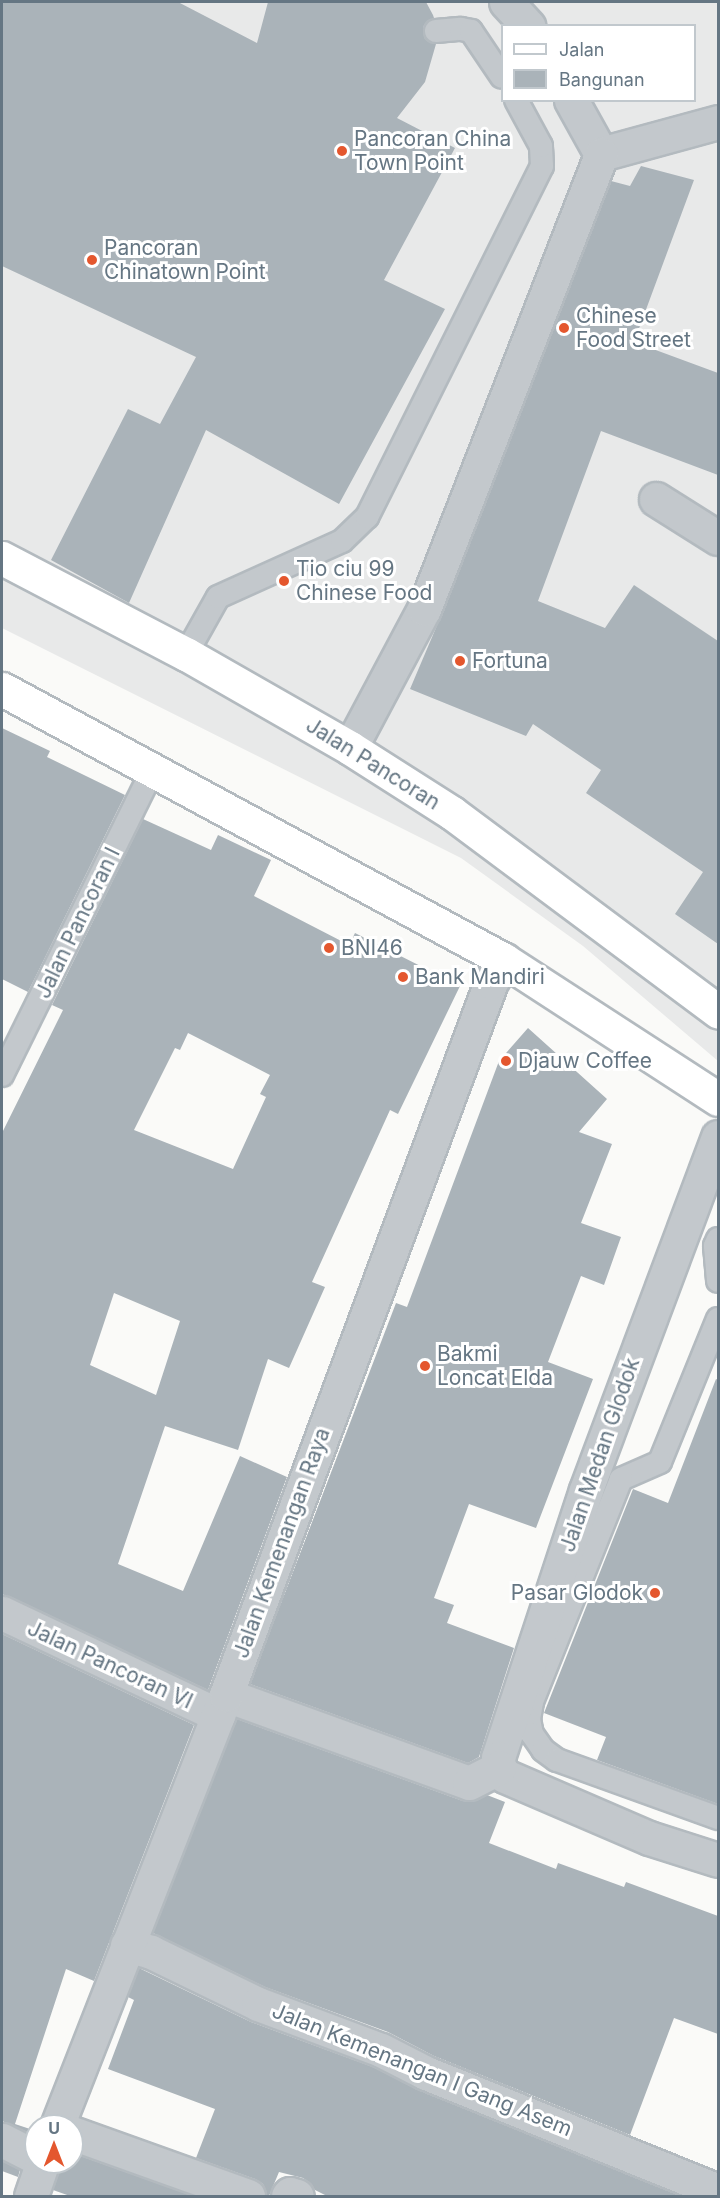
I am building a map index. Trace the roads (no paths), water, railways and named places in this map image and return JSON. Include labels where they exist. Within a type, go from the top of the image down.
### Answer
[{"type":"main road","name":"Jalan Pancoran","points":[[2,558],[186,654],[350,748],[452,813],[718,1011]]},
{"type":"main road","points":[[2,689],[504,960],[718,1099]]},
{"type":"street","points":[[506,2],[526,24]]},
{"type":"street","points":[[572,102],[601,154]]},
{"type":"street","points":[[601,154],[718,122]]},
{"type":"street","points":[[350,748],[424,609],[601,154]]},
{"type":"street","points":[[656,499],[718,537]]},
{"type":"street","name":"Jalan Kemenangan Raya","points":[[62,2114],[222,1705],[490,982],[504,960]]},
{"type":"street","name":"Jalan Medan Glodok","points":[[502,1772],[498,1758],[586,1490],[718,1137]]},
{"type":"street","name":"Jalan Pancoran VI","points":[[2,1613],[222,1705],[469,1784],[502,1772]]},
{"type":"street","points":[[502,1772],[649,1838],[718,1860]]},
{"type":"street","name":"Jalan Kemenangan I Gang Asem","points":[[127,1944],[151,1952],[258,2004],[381,2050],[426,2073],[718,2191]]},
{"type":"street","points":[[84,2137],[248,2196]]},
{"type":"street","points":[[2,2140],[24,2151]]},
{"type":"street","points":[[31,2196],[39,2174]]},
{"type":"street","points":[[288,2196],[297,2196]]},
{"type":"lane","points":[[435,31],[461,29],[471,31],[501,76]]},
{"type":"lane","points":[[186,654],[218,597],[342,541],[367,517],[542,166],[541,146],[517,102]]},
{"type":"lane","name":"Jalan Pancoran I","points":[[2,1074],[152,771]]},
{"type":"lane","points":[[718,1239],[715,1246],[718,1281]]},
{"type":"lane","points":[[718,1319],[660,1462],[621,1479],[532,1702],[529,1719],[532,1734],[543,1750],[557,1760],[718,1818]]},
{"type":"place","name":"Pancoran China Town Point","points":[[342,151]]},
{"type":"place","name":"Pancoran Chinatown Point","points":[[92,260]]},
{"type":"place","name":"Chinese Food Street","points":[[564,328]]},
{"type":"place","name":"Tio ciu 99 Chinese Food","points":[[284,581]]},
{"type":"place","name":"Fortuna","points":[[460,661]]},
{"type":"place","name":"BNI46","points":[[329,948]]},
{"type":"place","name":"Bank Mandiri","points":[[403,977]]},
{"type":"place","name":"Djauw Coffee","points":[[506,1061]]},
{"type":"place","name":"Bakmi Loncat Elda","points":[[425,1366]]},
{"type":"place","name":"Pasar Glodok","points":[[655,1593]]}]
